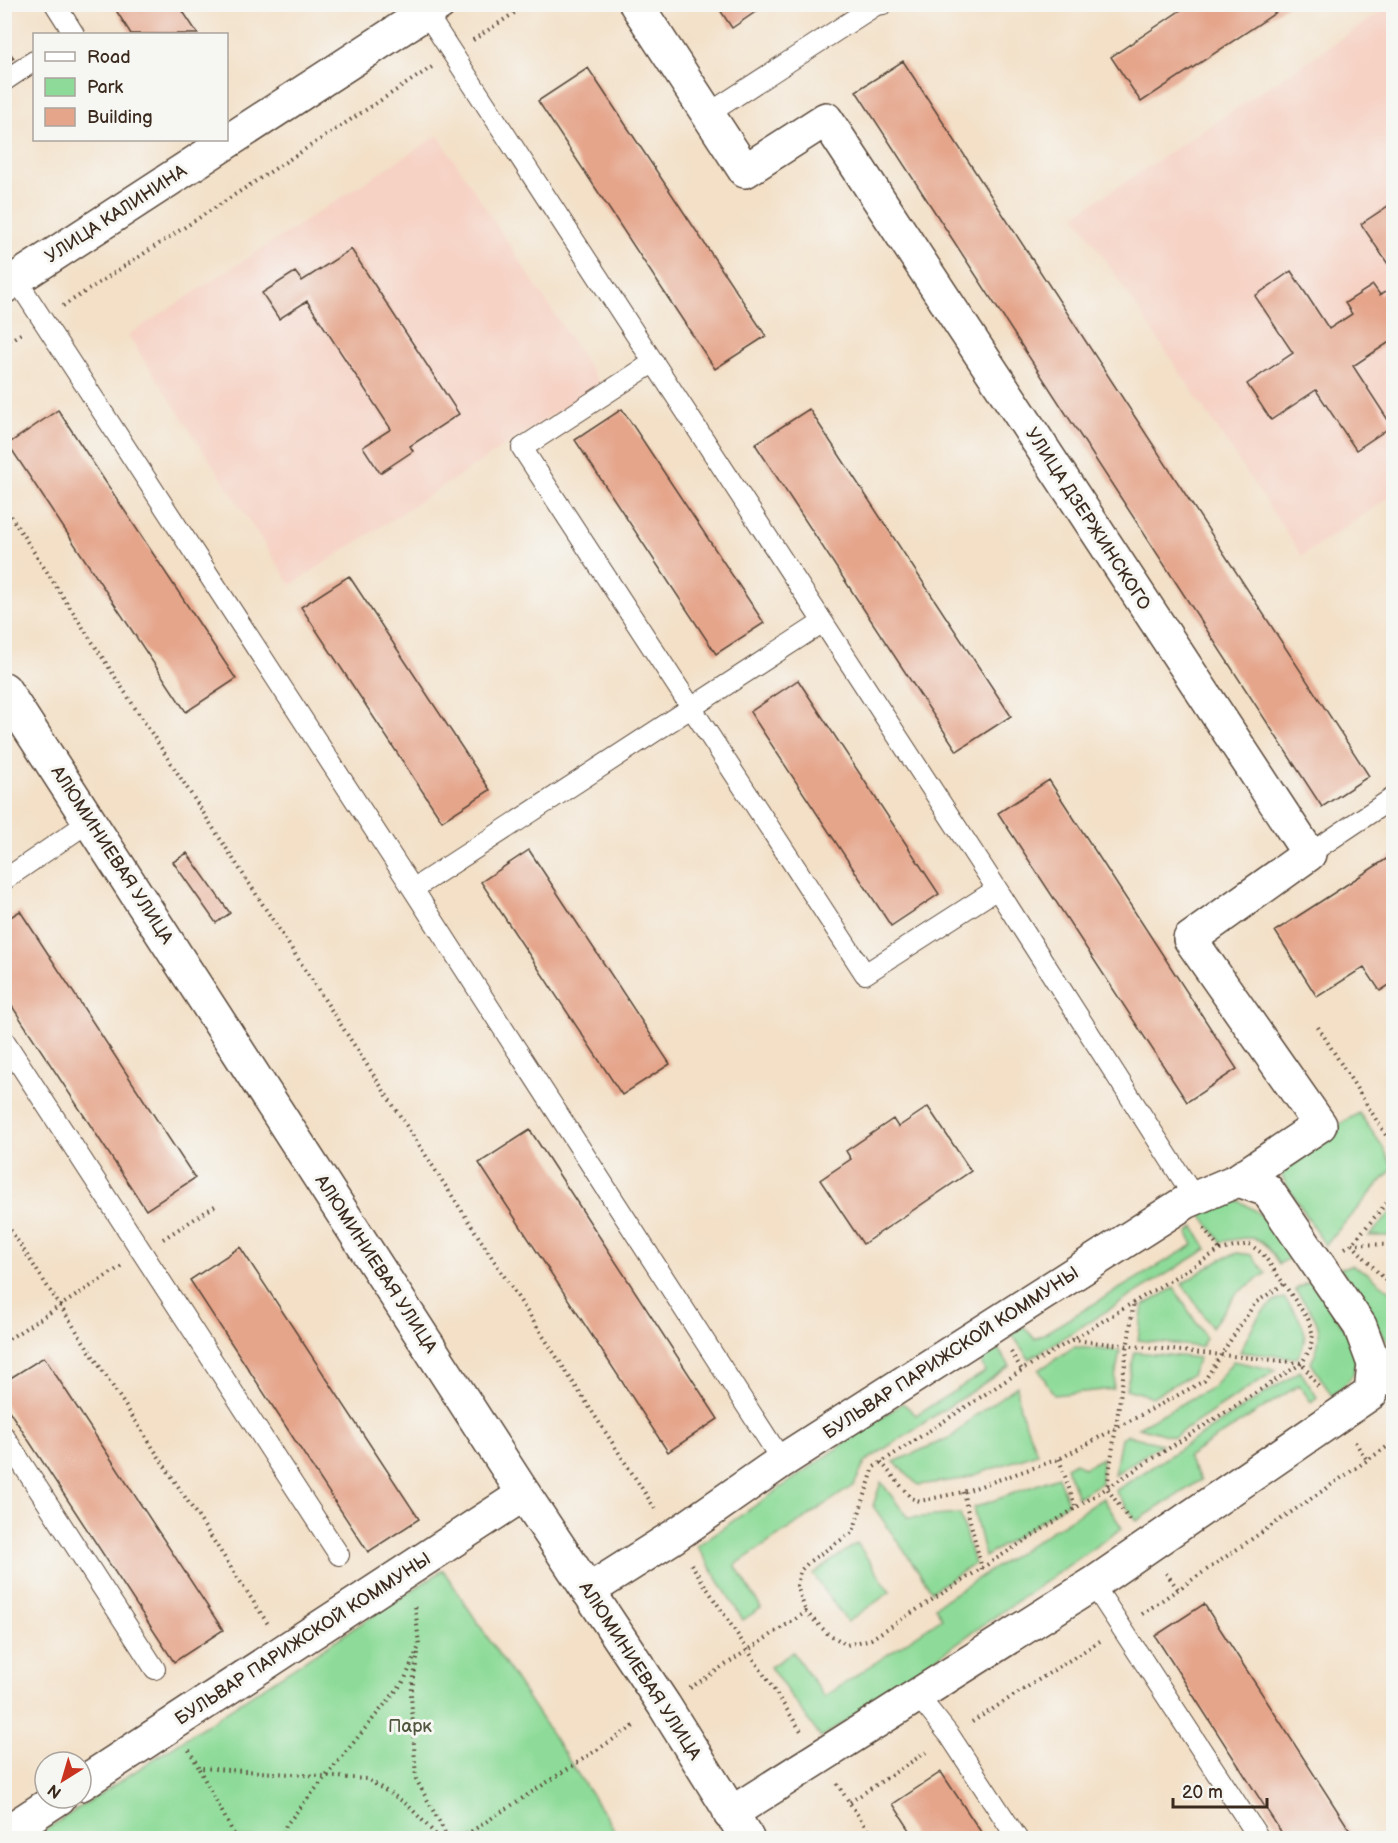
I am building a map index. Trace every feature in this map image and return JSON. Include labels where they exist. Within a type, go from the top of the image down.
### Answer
[{"type":"street","name":"УЛИЦА ДЗЕРЖИНСКОГО","points":[[636,4],[745,171],[826,119],[1310,854]]},
{"type":"street","name":"УЛИЦА КАЛИНИНА","points":[[10,283],[433,9]]},
{"type":"street","name":"АЛЮМИНИЕВАЯ УЛИЦА","points":[[4,689],[524,1494],[664,1706],[739,1826]]},
{"type":"street","name":"БУЛЬВАР ПАРИЖСКОЙ КОММУНЫ","points":[[588,1591],[673,1537],[782,1461],[1194,1197],[1238,1180],[1320,1125],[1190,939],[1310,854]]},
{"type":"street","points":[[739,1826],[818,1758],[1093,1584],[1382,1387],[1360,1326],[1267,1190],[1238,1180]]},
{"type":"street","name":"БУЛЬВАР ПАРИЖСКОЙ КОММУНЫ","points":[[93,1776],[524,1494]]},
{"type":"street","points":[[4,1834],[41,1810]]},
{"type":"lane","points":[[55,4],[73,33]]},
{"type":"lane","points":[[708,114],[876,5],[883,4]]},
{"type":"lane","points":[[433,9],[453,53],[997,889],[1194,1197]]},
{"type":"lane","points":[[4,81],[33,62]]},
{"type":"lane","points":[[10,283],[42,320],[782,1461]]},
{"type":"lane","points":[[654,362],[522,448],[865,974],[997,889]]},
{"type":"lane","points":[[413,889],[823,622]]},
{"type":"lane","points":[[1310,854],[1394,797]]},
{"type":"lane","points":[[4,880],[90,821]]},
{"type":"lane","points":[[4,1040],[339,1555]]},
{"type":"lane","points":[[4,1436],[155,1669]]},
{"type":"lane","points":[[1093,1584],[1258,1839]]},
{"type":"lane","points":[[918,1696],[950,1736],[1017,1839]]},
{"type":"path","points":[[4,344],[528,4]]},
{"type":"path","points":[[4,506],[673,1537],[873,1839]]},
{"type":"path","points":[[1318,1027],[1394,1148]]},
{"type":"path","points":[[880,1462],[911,1498],[920,1501],[963,1492],[1059,1459],[1204,1381],[1256,1303],[1317,1263],[1352,1244],[1394,1194]]},
{"type":"path","points":[[143,1252],[218,1204]]},
{"type":"path","points":[[4,1220],[268,1625]]},
{"type":"path","points":[[1249,1244],[1263,1254],[1308,1319],[1313,1335],[1310,1349],[1302,1363],[872,1639],[847,1646],[827,1633],[806,1612],[797,1586],[800,1571],[810,1561],[853,1532],[874,1467],[1134,1301],[1220,1250],[1249,1244]]},
{"type":"path","points":[[1352,1244],[1394,1245]]},
{"type":"path","points":[[1352,1244],[1385,1280],[1394,1285]]},
{"type":"path","points":[[4,1342],[106,1276]]},
{"type":"path","points":[[1134,1301],[1107,1488],[1178,1589]]},
{"type":"path","points":[[1071,1340],[1302,1363],[1367,1460]]},
{"type":"path","points":[[1059,1459],[1076,1508]]},
{"type":"path","points":[[963,1492],[982,1569]]},
{"type":"path","points":[[411,1568],[419,1646],[411,1694],[416,1779],[448,1839]]},
{"type":"path","points":[[461,1839],[806,1612]]},
{"type":"path","points":[[281,1839],[286,1825],[404,1681],[419,1646]]},
{"type":"path","points":[[174,1723],[236,1839]]},
{"type":"path","points":[[199,1768],[367,1779],[407,1804],[439,1839]]},
{"type":"shaded area","points":[[1392,5],[1393,495],[1302,556],[1075,215]]},
{"type":"shaded area","points":[[438,135],[600,384],[291,585],[128,335]]},
{"type":"green space","points":[[1359,1113],[1383,1147],[1393,1168],[1325,1245],[1282,1177],[1285,1162],[1299,1147]]},
{"type":"green space","points":[[1239,1201],[1256,1212],[1276,1231],[1293,1256],[1279,1264],[1267,1247],[1256,1239],[1242,1238],[1221,1242],[1200,1213],[1222,1203]]},
{"type":"green space","points":[[1393,1211],[1393,1236],[1369,1236]]},
{"type":"green space","points":[[1194,1227],[1207,1249],[1029,1359],[1011,1333],[1023,1326],[1035,1339],[1193,1245],[1188,1233]]},
{"type":"green space","points":[[1237,1253],[1251,1255],[1266,1273],[1236,1294],[1212,1327],[1182,1284],[1219,1260]]},
{"type":"green space","points":[[1352,1265],[1366,1272],[1393,1293],[1393,1347],[1378,1329],[1340,1268]]},
{"type":"green space","points":[[1311,1280],[1347,1334],[1355,1357],[1352,1376],[1332,1396],[1311,1363],[1319,1341],[1317,1324],[1309,1308],[1295,1290]]},
{"type":"green space","points":[[1174,1288],[1206,1338],[1201,1347],[1138,1340],[1143,1306]]},
{"type":"green space","points":[[1284,1298],[1300,1319],[1305,1333],[1302,1349],[1297,1358],[1240,1352],[1262,1313],[1275,1301]]},
{"type":"green space","points":[[994,1343],[1010,1366],[866,1461],[854,1485],[735,1565],[761,1608],[743,1620],[697,1546],[903,1403],[916,1415],[985,1372],[978,1354]]},
{"type":"green space","points":[[1074,1347],[1120,1351],[1113,1389],[1054,1395],[1039,1370]]},
{"type":"green space","points":[[1135,1352],[1199,1358],[1191,1375],[1152,1397],[1126,1389]]},
{"type":"green space","points":[[1233,1361],[1276,1370],[1174,1437],[1138,1427],[1213,1387]]},
{"type":"green space","points":[[1300,1371],[1317,1397],[1311,1402],[1299,1385],[1187,1457],[1201,1480],[1137,1521],[1115,1491]]},
{"type":"green space","points":[[1017,1386],[1020,1409],[1037,1453],[963,1479],[918,1485],[894,1462],[953,1436],[973,1417]]},
{"type":"green space","points":[[1127,1435],[1161,1444],[1114,1475],[1121,1438]]},
{"type":"green space","points":[[1102,1458],[1101,1483],[1078,1497],[1066,1467],[1075,1462],[1084,1468]]},
{"type":"green space","points":[[1058,1477],[1068,1503],[985,1557],[973,1508]]},
{"type":"green space","points":[[881,1482],[908,1518],[960,1514],[974,1564],[932,1591],[873,1506]]},
{"type":"green space","points":[[1103,1498],[1122,1528],[821,1738],[770,1667],[793,1652],[824,1697],[942,1618],[935,1606]]},
{"type":"green space","points":[[857,1543],[890,1592],[847,1622],[813,1574]]},
{"type":"green space","name":"Парк","points":[[443,1570],[620,1838],[33,1838],[76,1810],[93,1810],[93,1799]]},
{"type":"building","points":[[112,4],[178,4],[197,33],[130,33]]},
{"type":"building","points":[[716,4],[767,4],[732,28]]},
{"type":"building","points":[[1190,4],[1289,4],[1141,102],[1111,57]]},
{"type":"building","points":[[4,45],[14,58],[4,64]]},
{"type":"building","points":[[903,61],[1369,776],[1322,807],[856,91]]},
{"type":"building","points":[[588,68],[766,336],[715,369],[538,101]]},
{"type":"building","points":[[1394,202],[1394,273],[1361,224]]},
{"type":"building","points":[[351,249],[459,414],[410,446],[413,451],[380,473],[363,447],[391,429],[307,301],[279,319],[262,293],[295,272],[302,281]]},
{"type":"building","points":[[1291,271],[1329,329],[1352,314],[1345,303],[1373,285],[1380,295],[1394,286],[1394,339],[1353,366],[1392,426],[1356,450],[1316,390],[1271,420],[1247,384],[1293,353],[1255,296]]},
{"type":"building","points":[[622,409],[764,623],[716,654],[575,440]]},
{"type":"building","points":[[809,409],[1011,716],[957,751],[755,444]]},
{"type":"building","points":[[58,410],[236,679],[186,712],[8,444]]},
{"type":"building","points":[[349,576],[490,790],[442,821],[301,607]]},
{"type":"building","points":[[798,680],[939,894],[891,926],[750,712]]},
{"type":"building","points":[[1049,780],[1237,1069],[1187,1102],[998,813]]},
{"type":"building","points":[[529,850],[670,1064],[622,1095],[481,882]]},
{"type":"building","points":[[187,853],[230,913],[216,923],[173,862]]},
{"type":"building","points":[[1394,854],[1394,982],[1380,991],[1364,967],[1317,997],[1275,931]]},
{"type":"building","points":[[20,911],[195,1178],[146,1210],[4,994],[4,921]]},
{"type":"building","points":[[928,1107],[971,1171],[863,1244],[820,1180],[851,1159],[846,1151],[893,1119],[898,1127]]},
{"type":"building","points":[[530,1130],[718,1419],[668,1452],[479,1163]]},
{"type":"building","points":[[240,1247],[419,1519],[368,1552],[190,1280]]},
{"type":"building","points":[[44,1357],[223,1630],[174,1662],[4,1403],[4,1382]]},
{"type":"building","points":[[1204,1604],[1355,1838],[1285,1838],[1155,1636]]},
{"type":"building","points":[[941,1772],[985,1838],[915,1838],[893,1804]]}]
